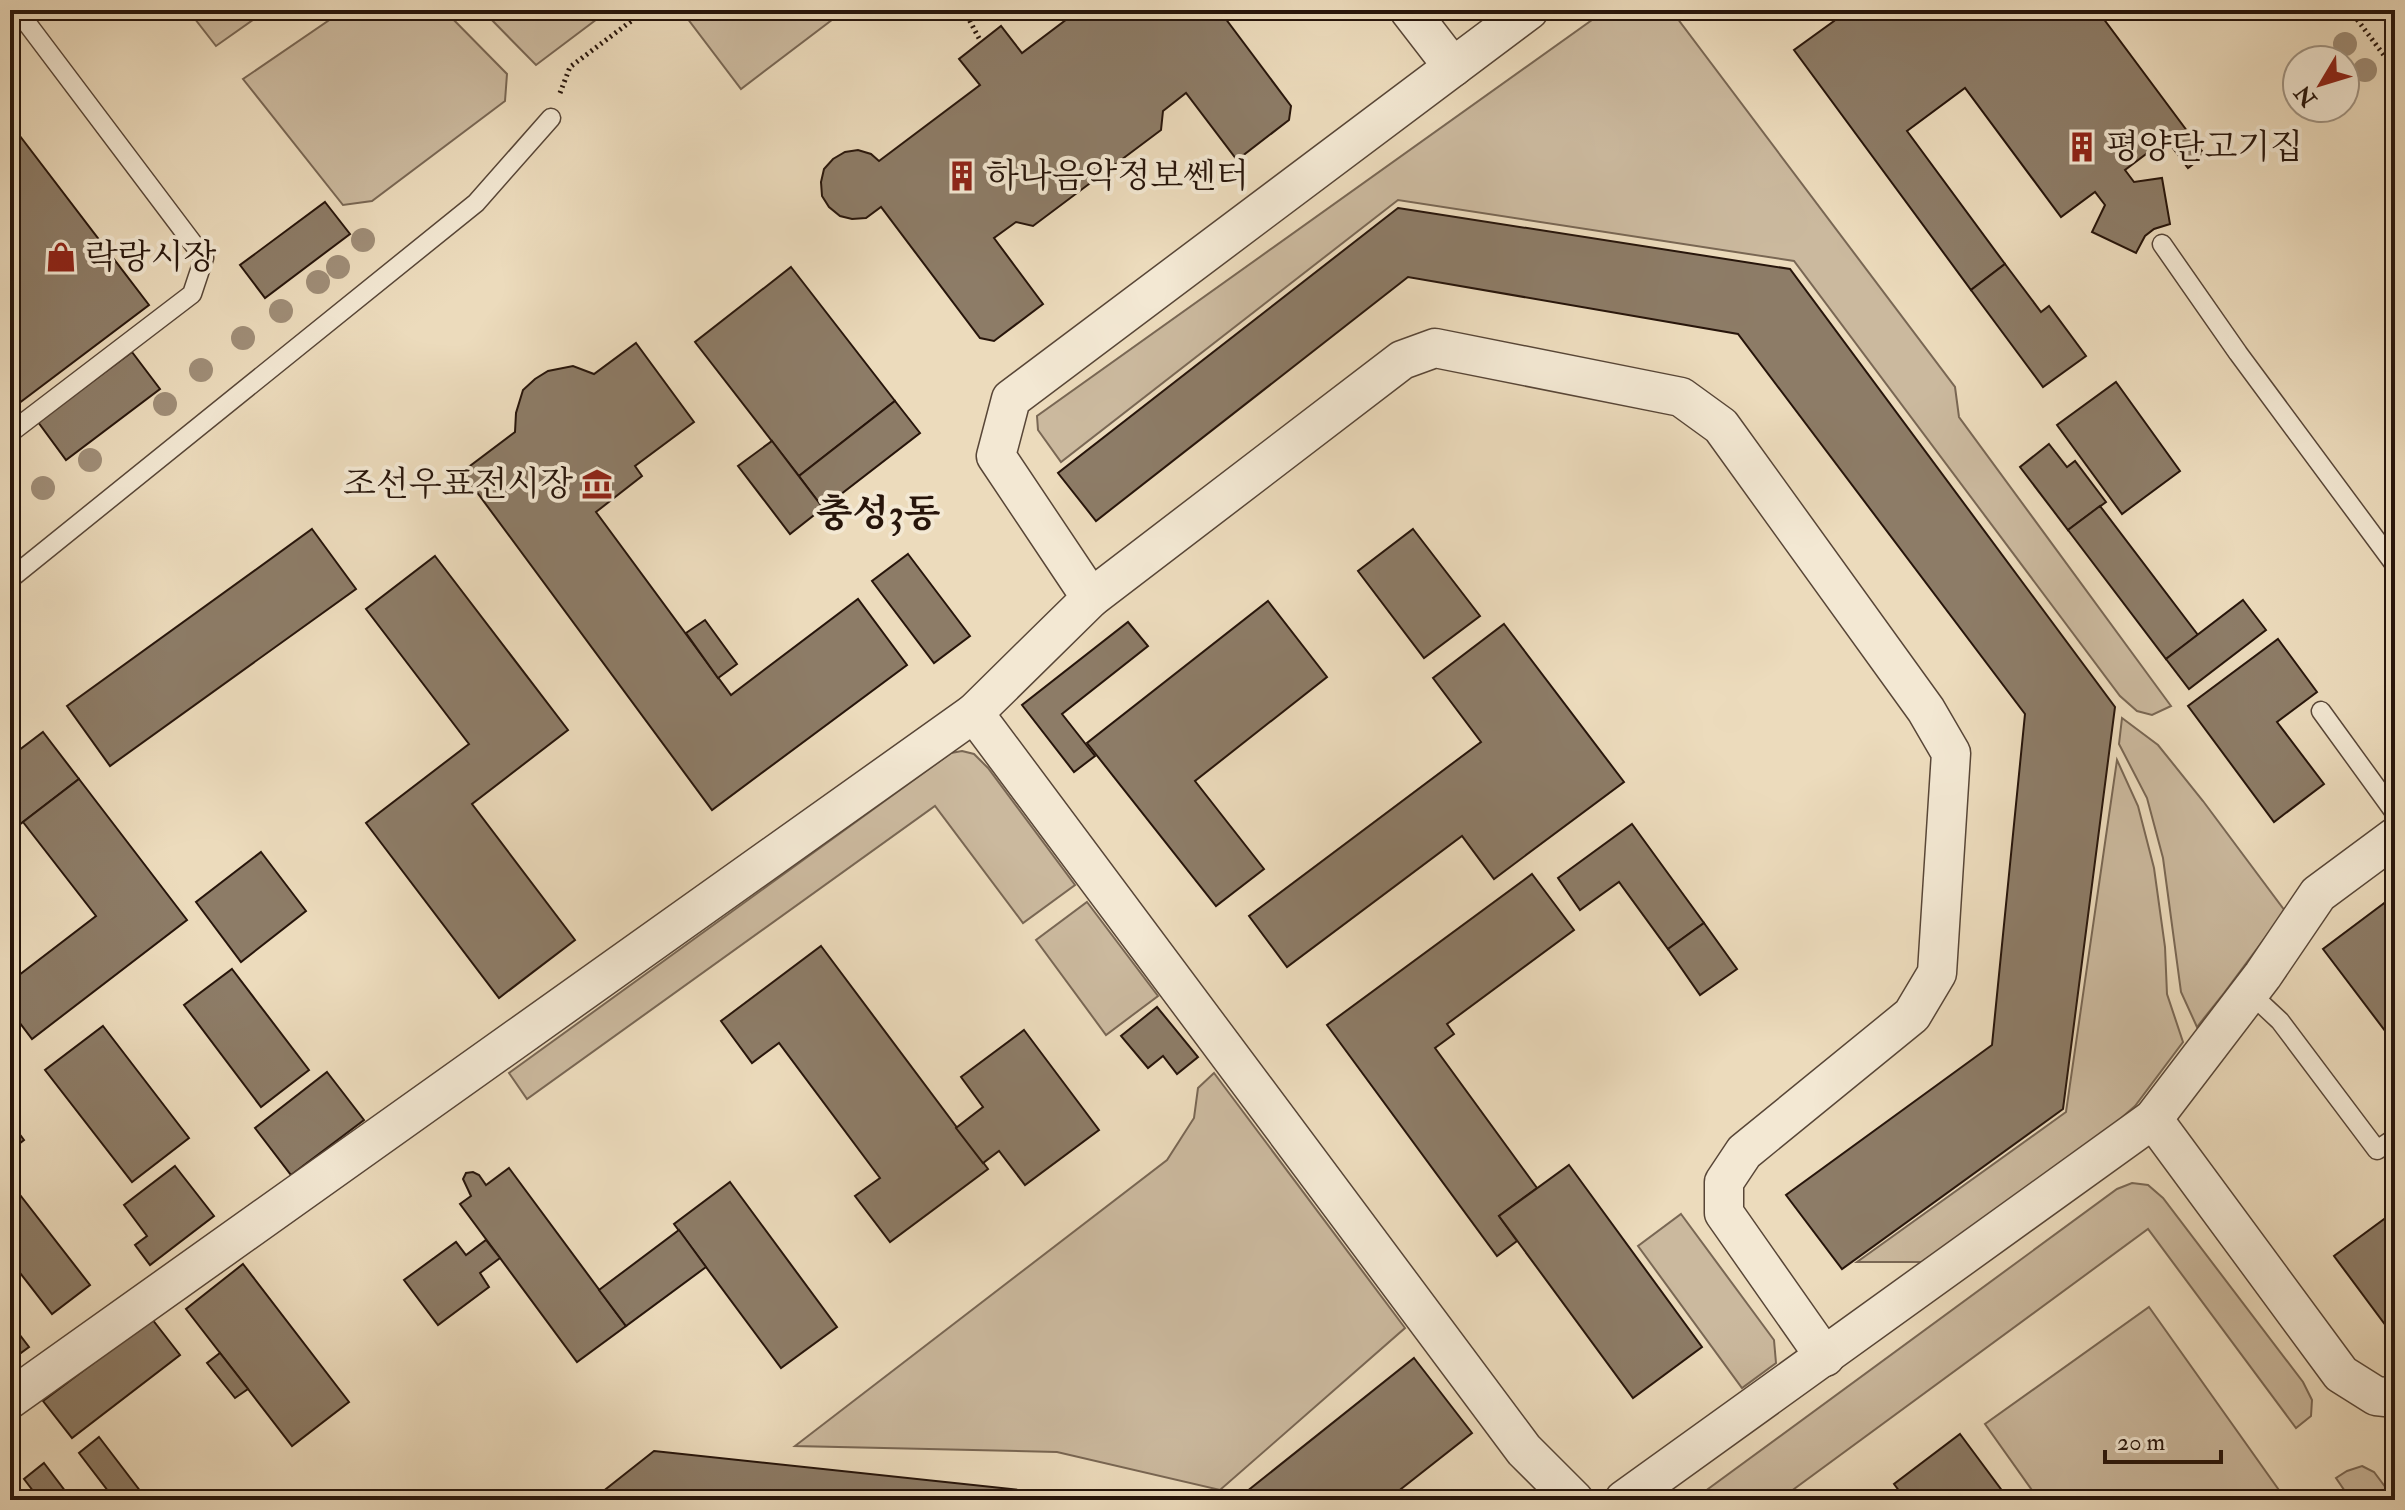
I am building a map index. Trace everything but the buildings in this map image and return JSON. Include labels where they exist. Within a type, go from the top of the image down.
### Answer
[{"type":"street","points":[[1409,10],[1453,67]]},
{"type":"street","points":[[1091,598],[996,456],[1011,399],[1529,10]]},
{"type":"street","points":[[10,1399],[974,713],[1091,598],[1402,360],[1435,348],[1681,397],[1721,426],[1926,710],[1951,753],[1937,973],[1912,1015],[1744,1152],[1724,1182],[1724,1213],[1825,1357]]},
{"type":"street","points":[[974,713],[1524,1450],[1574,1500]]},
{"type":"street","points":[[1624,1500],[2153,1119],[2250,993],[2318,894],[2395,837]]},
{"type":"street","points":[[2153,1119],[2341,1374],[2376,1396],[2395,1398]]},
{"type":"lane","points":[[10,433],[192,294],[204,258],[17,10]]},
{"type":"lane","points":[[10,579],[476,203],[551,118]]},
{"type":"lane","points":[[2162,244],[2238,353],[2395,565]]},
{"type":"lane","points":[[2321,711],[2395,813]]},
{"type":"lane","points":[[2250,993],[2280,1021],[2377,1150],[2395,1138]]},
{"type":"path","points":[[551,118],[570,67],[646,10]]},
{"type":"path","points":[[964,10],[981,42]]},
{"type":"path","points":[[2350,10],[2395,70]]},
{"type":"shaded area","points":[[188,10],[267,10],[216,46]]},
{"type":"shaded area","points":[[344,10],[444,10],[507,74],[505,101],[372,201],[343,205],[243,79]]},
{"type":"shaded area","points":[[482,10],[609,10],[536,65]]},
{"type":"shaded area","points":[[681,10],[845,10],[741,89]]},
{"type":"shaded area","points":[[1606,10],[1671,10],[1955,387],[1959,417],[2171,706],[2152,715],[2137,711],[2120,696],[1794,261],[1398,200],[1061,462],[1038,430],[1037,416]]},
{"type":"shaded area","points":[[2122,718],[2158,745],[2285,911],[2197,1027],[2181,992],[2163,858],[2147,798],[2119,744]]},
{"type":"shaded area","points":[[962,751],[974,754],[988,768],[1075,885],[1023,923],[935,806],[527,1099],[509,1073],[951,753]]},
{"type":"shaded area","points":[[2117,760],[2138,806],[2154,868],[2165,947],[2167,994],[2183,1042],[2135,1106],[2110,1128],[1922,1262],[1857,1262],[2066,1112]]},
{"type":"shaded area","points":[[1087,902],[1158,996],[1106,1035],[1036,940]]},
{"type":"shaded area","points":[[1214,1073],[1405,1328],[1220,1490],[1057,1452],[795,1446],[1167,1160],[1194,1118],[1198,1088]]},
{"type":"shaded area","points":[[2132,1183],[2148,1185],[2163,1198],[2303,1382],[2312,1400],[2311,1416],[2296,1428],[2148,1229],[1779,1500],[1693,1500],[2117,1189]]},
{"type":"shaded area","points":[[1681,1214],[1774,1340],[1776,1363],[1742,1388],[1638,1246]]},
{"type":"shaded area","points":[[2149,1307],[2286,1500],[2039,1500],[1985,1424]]},
{"type":"shaded area","points":[[2362,1466],[2374,1472],[2395,1500],[2351,1500],[2336,1478]]},
{"type":"tram line","points":[[2379,10],[2395,32]]},
{"type":"place","name":"평양단고기집","points":[[2082,147]]},
{"type":"place","name":"하나음악정보쎈터","points":[[962,176]]},
{"type":"place","name":"락랑시장","points":[[61,257]]},
{"type":"place","name":"조선우표전시장","points":[[597,484]]},
{"type":"district","name":"충성3동","points":[[878,514]]}]
